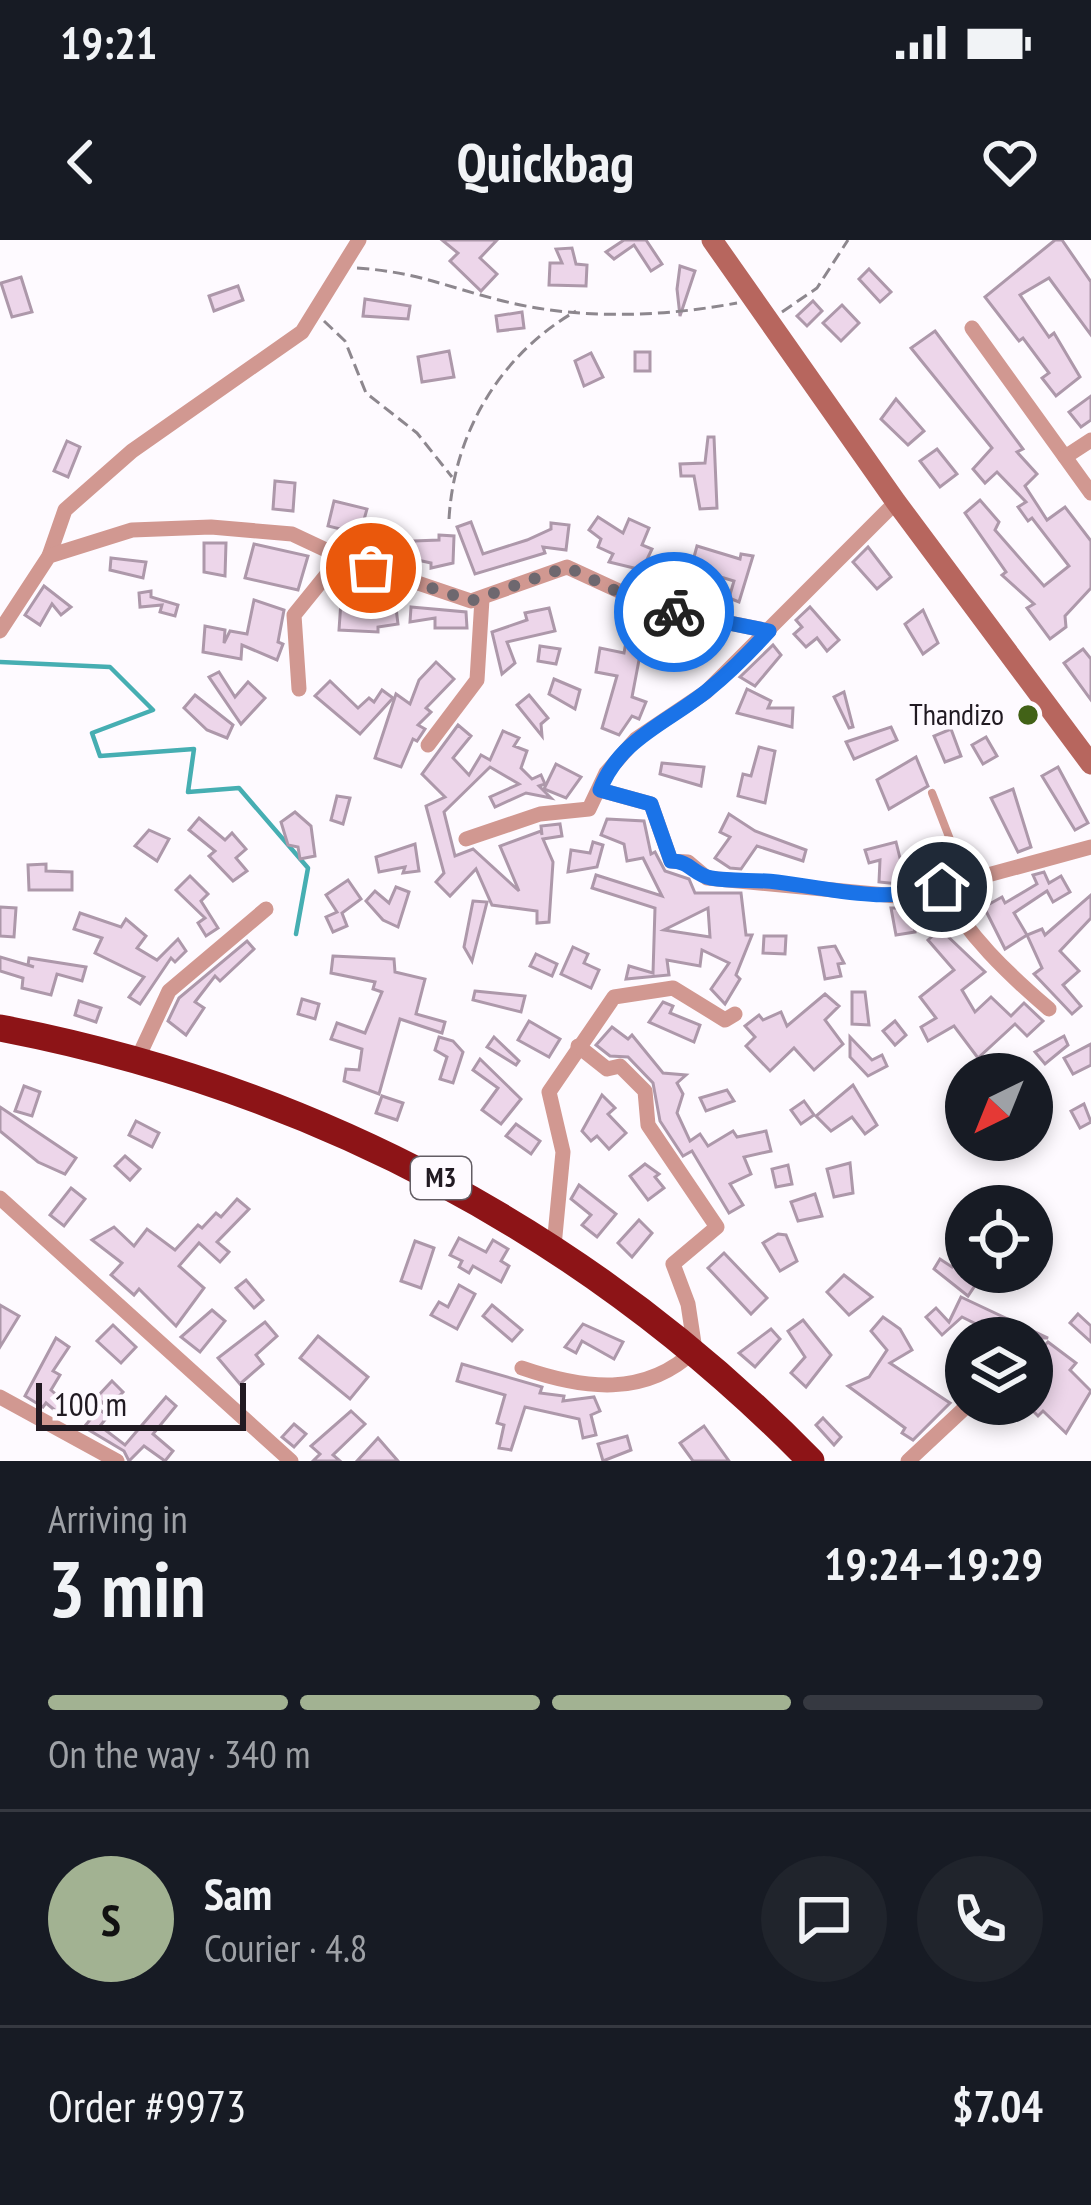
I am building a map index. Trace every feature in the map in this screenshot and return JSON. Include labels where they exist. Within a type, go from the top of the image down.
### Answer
[{"type":"highway","name":"M3","points":[[0,1028],[137,1060],[334,1128],[436,1176],[554,1246],[695,1350],[811,1461]]},
{"type":"main road","points":[[712,240],[896,502],[1091,764]]},
{"type":"street","points":[[0,631],[49,556],[65,510],[132,451],[302,332],[359,240]]},
{"type":"street","points":[[972,328],[1091,493]]},
{"type":"street","points":[[1065,457],[1091,440]]},
{"type":"street","points":[[466,839],[540,814],[589,809],[606,772],[636,740],[706,692],[896,502]]},
{"type":"street","points":[[49,556],[132,530],[211,527],[292,534],[341,557],[459,599],[482,599],[567,567],[656,608],[769,631]]},
{"type":"street","points":[[299,689],[294,614],[341,557]]},
{"type":"street","points":[[428,746],[477,680],[482,599]]},
{"type":"street","points":[[600,790],[651,804],[671,861],[688,862],[706,878],[778,882],[854,896],[907,897],[1091,847]]},
{"type":"street","points":[[942,887],[954,910],[1012,977],[1049,1009]]},
{"type":"street","points":[[137,1060],[169,991],[266,909]]},
{"type":"street","points":[[554,1246],[563,1152],[549,1092],[620,992],[673,988],[715,1016],[725,1020],[735,1014]]},
{"type":"street","points":[[522,1369],[575,1386],[661,1377],[695,1350],[688,1304],[673,1264],[717,1228],[648,1125],[645,1091],[620,1066],[607,1069],[578,1046]]},
{"type":"street","points":[[2,1205],[291,1461]]},
{"type":"street","points":[[0,1397],[118,1461]]},
{"type":"street","points":[[908,1461],[947,1425]]},
{"type":"lane","points":[[932,793],[965,878]]},
{"type":"path","points":[[771,320],[817,288],[848,240]]},
{"type":"path","points":[[344,267],[416,272],[507,302],[576,311],[636,314],[700,309],[754,296]]},
{"type":"path","points":[[448,519],[453,478],[482,404],[536,335],[576,311]]},
{"type":"path","points":[[316,312],[345,341],[366,392],[417,433],[453,478]]},
{"type":"building","points":[[442,240],[497,240],[480,258],[497,274],[481,291],[450,261],[458,253]]},
{"type":"building","points":[[624,240],[646,240],[662,264],[651,271],[634,245],[614,259],[606,252]]},
{"type":"building","points":[[1055,240],[1062,240],[1091,282],[1091,335],[1049,278],[1020,295],[1049,337],[1054,333],[1080,377],[1056,396],[1042,378],[1049,373],[985,297]]},
{"type":"building","points":[[572,248],[576,264],[587,265],[586,286],[549,285],[550,263],[562,263],[556,249]]},
{"type":"building","points":[[680,266],[695,271],[680,316],[677,289]]},
{"type":"building","points":[[869,269],[891,292],[880,302],[859,279]]},
{"type":"building","points":[[21,277],[32,312],[12,317],[1,283]]},
{"type":"building","points":[[238,286],[243,300],[214,311],[209,296]]},
{"type":"building","points":[[365,299],[410,306],[408,319],[363,316]]},
{"type":"building","points":[[813,301],[822,311],[807,326],[797,316]]},
{"type":"building","points":[[842,305],[859,323],[841,341],[823,323]]},
{"type":"building","points":[[522,312],[524,328],[498,331],[496,316]]},
{"type":"building","points":[[935,331],[1023,449],[1017,452],[1037,474],[1025,486],[1047,520],[1065,507],[1091,541],[1091,588],[1065,616],[1066,627],[1050,639],[1027,608],[1034,604],[1002,575],[1006,572],[965,513],[980,500],[999,522],[995,530],[1044,586],[1069,566],[1032,518],[1028,521],[1018,507],[1026,502],[997,472],[985,483],[973,469],[992,448],[911,348]]},
{"type":"building","points":[[449,351],[454,377],[422,382],[418,357]]},
{"type":"building","points":[[635,352],[650,352],[650,371],[635,371]]},
{"type":"building","points":[[591,353],[603,377],[584,386],[575,361]]},
{"type":"building","points":[[1091,396],[1091,420],[1081,427],[1069,412]]},
{"type":"building","points":[[896,399],[924,431],[908,445],[881,419]]},
{"type":"building","points":[[708,437],[714,437],[717,508],[700,509],[694,476],[681,476],[680,464],[705,463]]},
{"type":"building","points":[[67,441],[80,447],[68,477],[54,471]]},
{"type":"building","points":[[937,449],[957,474],[940,487],[920,461]]},
{"type":"building","points":[[275,481],[295,483],[293,511],[273,509]]},
{"type":"building","points":[[334,501],[367,509],[360,534],[328,526]]},
{"type":"building","points":[[598,517],[623,533],[629,519],[649,528],[642,545],[652,549],[642,570],[609,562],[613,554],[598,547],[601,539],[589,530]]},
{"type":"building","points":[[471,522],[483,554],[527,540],[551,529],[551,523],[569,525],[566,550],[543,547],[545,553],[475,574],[457,527]]},
{"type":"building","points":[[439,535],[454,536],[453,563],[431,568],[431,563],[413,559],[414,541],[439,540]]},
{"type":"building","points":[[204,543],[226,543],[225,576],[204,572]]},
{"type":"building","points":[[254,544],[308,556],[298,590],[245,578]]},
{"type":"building","points":[[697,546],[740,559],[741,554],[753,556],[739,602],[729,598],[734,581],[691,568]]},
{"type":"building","points":[[868,547],[891,577],[877,589],[853,562]]},
{"type":"building","points":[[111,558],[146,562],[143,578],[110,570]]},
{"type":"building","points":[[44,586],[71,607],[61,615],[52,604],[40,625],[25,615]]},
{"type":"building","points":[[151,591],[151,597],[178,605],[175,616],[160,612],[162,605],[140,607],[139,593]]},
{"type":"building","points":[[254,600],[284,610],[278,642],[283,644],[277,660],[242,645],[241,659],[203,652],[205,626],[225,630],[224,643],[230,631],[247,634]]},
{"type":"building","points":[[341,601],[380,603],[379,611],[396,608],[398,624],[378,627],[378,632],[339,630]]},
{"type":"building","points":[[411,607],[466,612],[467,628],[435,628],[435,618],[410,622]]},
{"type":"building","points":[[810,607],[839,640],[827,651],[817,638],[806,647],[794,634],[802,627],[796,620]]},
{"type":"building","points":[[549,608],[555,631],[507,642],[515,663],[502,674],[492,632],[527,620],[525,613]]},
{"type":"building","points":[[923,610],[938,643],[923,654],[905,624]]},
{"type":"building","points":[[627,636],[643,639],[632,697],[646,702],[639,719],[632,716],[619,735],[602,728],[617,676],[596,672],[600,648],[624,653]]},
{"type":"building","points":[[674,638],[700,640],[696,662],[670,656]]},
{"type":"building","points":[[773,645],[781,655],[755,686],[740,677]]},
{"type":"building","points":[[540,646],[560,649],[556,664],[538,661]]},
{"type":"building","points":[[1083,649],[1091,659],[1091,700],[1064,663]]},
{"type":"building","points":[[436,662],[454,679],[426,708],[431,712],[418,725],[425,729],[417,741],[413,739],[401,767],[375,758],[396,694],[410,704],[419,680]]},
{"type":"building","points":[[219,672],[235,697],[248,682],[265,698],[241,724],[209,677]]},
{"type":"building","points":[[554,679],[580,690],[575,709],[549,694]]},
{"type":"building","points":[[330,681],[358,708],[369,698],[374,702],[382,690],[393,698],[360,734],[315,696]]},
{"type":"building","points":[[747,689],[771,701],[768,708],[793,708],[792,727],[737,713]]},
{"type":"building","points":[[844,692],[853,727],[849,728],[834,697]]},
{"type":"building","points":[[195,695],[233,725],[227,738],[207,730],[184,708]]},
{"type":"building","points":[[529,695],[548,718],[541,724],[542,736],[517,705]]},
{"type":"building","points":[[458,725],[471,736],[453,758],[469,775],[481,755],[490,760],[503,731],[519,738],[514,746],[527,751],[521,768],[532,779],[541,775],[545,784],[539,786],[551,798],[526,793],[495,807],[490,797],[519,784],[490,767],[444,812],[455,856],[473,849],[519,891],[500,846],[541,831],[542,835],[541,826],[560,824],[562,836],[543,839],[553,862],[549,922],[537,923],[537,911],[492,905],[476,869],[450,896],[436,882],[444,873],[426,806],[445,797],[422,774]]},
{"type":"building","points":[[891,727],[897,740],[854,759],[846,742]]},
{"type":"building","points":[[951,729],[961,756],[945,762],[934,736]]},
{"type":"building","points":[[986,737],[997,756],[983,764],[972,745]]},
{"type":"building","points":[[759,747],[775,751],[765,803],[738,796],[743,774],[751,776]]},
{"type":"building","points":[[916,757],[928,786],[889,809],[877,780]]},
{"type":"building","points":[[662,763],[704,767],[701,786],[660,774]]},
{"type":"building","points":[[556,764],[581,777],[566,798],[544,789]]},
{"type":"building","points":[[1058,767],[1088,823],[1075,830],[1042,776]]},
{"type":"building","points":[[1013,789],[1031,847],[1018,852],[991,798]]},
{"type":"building","points":[[337,796],[350,798],[343,824],[331,820]]},
{"type":"building","points":[[295,812],[311,826],[315,856],[300,859],[298,847],[288,845],[281,822]]},
{"type":"building","points":[[729,814],[755,831],[806,850],[803,861],[757,846],[741,869],[730,868],[715,858],[730,837],[720,832]]},
{"type":"building","points":[[199,818],[225,840],[232,833],[246,849],[236,858],[247,871],[233,881],[209,856],[215,851],[189,830]]},
{"type":"building","points":[[607,819],[644,821],[651,854],[655,852],[665,871],[689,879],[695,893],[741,893],[746,935],[752,935],[736,975],[740,979],[725,1004],[711,989],[729,963],[702,950],[700,966],[667,960],[669,975],[626,979],[629,966],[653,973],[655,908],[592,888],[596,875],[662,896],[643,858],[627,861],[624,844],[601,835]],"holes":[[[708,908],[710,937],[664,930]]]},
{"type":"building","points":[[149,830],[169,839],[157,861],[135,846]]},
{"type":"building","points":[[593,842],[603,845],[597,867],[568,872],[571,850],[590,853]]},
{"type":"building","points":[[896,842],[900,858],[929,857],[929,872],[899,873],[899,884],[879,882],[880,860],[869,863],[865,850]]},
{"type":"building","points":[[415,844],[419,871],[403,873],[405,867],[379,872],[376,857]]},
{"type":"building","points":[[46,864],[46,871],[72,872],[72,890],[29,890],[28,865]]},
{"type":"building","points":[[1044,872],[1049,883],[1061,876],[1070,892],[1053,902],[1047,891],[1014,913],[1027,935],[1005,949],[984,907],[1002,897],[1005,903],[1037,884],[1033,875]]},
{"type":"building","points":[[190,876],[208,894],[201,901],[218,928],[206,936],[198,923],[205,918],[176,890]]},
{"type":"building","points":[[348,880],[361,899],[342,913],[347,926],[333,932],[326,917],[337,912],[326,895]]},
{"type":"building","points":[[396,887],[409,892],[398,927],[383,920],[366,901],[375,891],[389,903]]},
{"type":"building","points":[[1091,895],[1091,918],[1060,951],[1079,971],[1063,985],[1081,1006],[1072,1014],[1034,974],[1042,968],[1027,935],[1042,929],[1045,935]]},
{"type":"building","points":[[473,901],[487,902],[472,961],[464,947]]},
{"type":"building","points":[[0,907],[16,908],[14,937],[0,936]]},
{"type":"building","points":[[891,908],[911,908],[915,932],[896,935]]},
{"type":"building","points":[[80,913],[121,927],[126,919],[146,936],[137,948],[157,960],[178,939],[186,951],[175,962],[171,958],[140,1004],[129,997],[144,977],[95,953],[102,938],[74,929]]},
{"type":"building","points":[[940,929],[985,972],[962,990],[975,1012],[991,997],[1011,1016],[1024,1003],[1043,1021],[1027,1036],[1015,1024],[983,1053],[974,1053],[954,1026],[928,1041],[921,1027],[936,1018],[920,997],[954,970],[928,940]]},
{"type":"building","points":[[764,936],[786,936],[785,954],[763,953]]},
{"type":"building","points":[[247,941],[254,949],[220,981],[215,976],[195,1002],[204,1008],[186,1035],[168,1021],[179,998]]},
{"type":"building","points":[[835,946],[844,963],[838,964],[841,976],[825,979],[819,948]]},
{"type":"building","points":[[573,947],[588,954],[584,963],[599,970],[591,988],[561,974]]},
{"type":"building","points":[[536,954],[557,964],[552,976],[530,966]]},
{"type":"building","points":[[333,956],[394,959],[395,972],[425,979],[416,1014],[445,1022],[442,1033],[400,1019],[379,1094],[344,1081],[346,1069],[359,1070],[362,1049],[331,1039],[337,1023],[365,1033],[382,992],[373,989],[375,982],[331,973]]},
{"type":"building","points":[[0,957],[34,967],[28,965],[29,958],[86,967],[82,981],[57,974],[51,995],[22,988],[23,978],[0,971]]},
{"type":"building","points":[[475,991],[525,996],[521,1012],[473,1000]]},
{"type":"building","points":[[852,992],[865,992],[869,1025],[852,1024]]},
{"type":"building","points":[[825,994],[839,1006],[825,1020],[843,1044],[814,1070],[794,1048],[770,1071],[746,1046],[755,1037],[745,1026],[759,1015],[763,1020],[781,1012],[787,1026]]},
{"type":"building","points":[[302,999],[319,1004],[315,1019],[298,1014]]},
{"type":"building","points":[[79,1001],[101,1008],[96,1022],[75,1015]]},
{"type":"building","points":[[663,1002],[673,1006],[670,1013],[700,1025],[694,1042],[649,1022]]},
{"type":"building","points":[[529,1021],[560,1039],[549,1057],[518,1040]]},
{"type":"building","points":[[895,1021],[906,1035],[895,1045],[883,1031]]},
{"type":"building","points":[[612,1027],[628,1039],[632,1035],[663,1073],[686,1075],[677,1083],[683,1094],[677,1113],[690,1141],[700,1134],[708,1146],[733,1131],[737,1137],[766,1131],[771,1151],[744,1157],[751,1174],[730,1184],[743,1205],[729,1213],[692,1151],[683,1156],[660,1121],[653,1083],[628,1057],[610,1056],[596,1045]]},
{"type":"building","points":[[1064,1036],[1068,1045],[1053,1057],[1053,1053],[1035,1052]]},
{"type":"building","points":[[439,1037],[453,1041],[463,1052],[453,1083],[440,1079],[447,1057],[435,1050]]},
{"type":"building","points":[[494,1037],[519,1061],[516,1065],[487,1047]]},
{"type":"building","points":[[850,1037],[872,1060],[882,1055],[887,1066],[868,1076],[850,1057]]},
{"type":"building","points":[[1091,1044],[1091,1065],[1073,1074],[1064,1058]]},
{"type":"building","points":[[480,1059],[521,1099],[501,1124],[482,1110],[498,1088],[473,1070]]},
{"type":"building","points":[[853,1085],[877,1125],[865,1134],[852,1117],[831,1131],[816,1116]]},
{"type":"building","points":[[24,1086],[40,1092],[32,1116],[15,1111]]},
{"type":"building","points":[[727,1090],[734,1101],[706,1111],[700,1098]]},
{"type":"building","points":[[602,1095],[615,1108],[608,1114],[626,1133],[609,1149],[597,1136],[591,1141],[582,1131]]},
{"type":"building","points":[[382,1096],[403,1103],[397,1120],[376,1113]]},
{"type":"building","points":[[804,1101],[814,1115],[801,1124],[791,1110]]},
{"type":"building","points":[[1084,1104],[1091,1122],[1080,1128],[1071,1111]]},
{"type":"building","points":[[0,1107],[76,1158],[65,1174],[38,1162],[0,1131]]},
{"type":"building","points":[[136,1121],[159,1133],[152,1147],[129,1135]]},
{"type":"building","points":[[516,1124],[540,1141],[531,1154],[506,1136]]},
{"type":"building","points":[[125,1156],[140,1169],[130,1180],[115,1166]]},
{"type":"building","points":[[850,1163],[853,1193],[834,1197],[827,1169]]},
{"type":"building","points":[[645,1164],[659,1174],[655,1177],[664,1188],[648,1200],[630,1176]]},
{"type":"building","points":[[788,1165],[792,1184],[776,1187],[772,1169]]},
{"type":"building","points":[[579,1185],[616,1214],[597,1237],[582,1225],[591,1215],[571,1199]]},
{"type":"building","points":[[71,1188],[85,1199],[64,1226],[50,1215]]},
{"type":"building","points":[[815,1194],[822,1216],[798,1221],[791,1202]]},
{"type":"building","points":[[237,1199],[249,1209],[217,1242],[229,1252],[220,1262],[199,1243],[179,1266],[204,1288],[176,1326],[139,1289],[134,1295],[111,1275],[122,1263],[92,1240],[114,1227],[134,1246],[147,1229],[175,1250],[198,1225],[202,1228],[216,1213],[221,1217]]},
{"type":"building","points":[[639,1220],[652,1233],[632,1257],[618,1243]]},
{"type":"building","points":[[786,1235],[797,1261],[780,1271],[763,1243]]},
{"type":"building","points":[[459,1238],[486,1252],[493,1240],[508,1249],[501,1261],[509,1266],[501,1282],[473,1266],[469,1273],[459,1267],[462,1261],[450,1255]]},
{"type":"building","points":[[415,1241],[434,1248],[421,1288],[401,1281]]},
{"type":"building","points":[[724,1253],[767,1298],[751,1314],[708,1268]]},
{"type":"building","points":[[940,1259],[945,1262],[945,1278],[934,1269]]},
{"type":"building","points":[[844,1275],[872,1297],[849,1315],[827,1292]]},
{"type":"building","points":[[246,1280],[263,1300],[254,1308],[236,1288]]},
{"type":"building","points":[[459,1285],[475,1294],[457,1329],[431,1315],[439,1302],[448,1307]]},
{"type":"building","points":[[961,1297],[1003,1317],[962,1317],[951,1317]]},
{"type":"building","points":[[0,1305],[19,1316],[0,1347]]},
{"type":"building","points":[[492,1305],[522,1330],[512,1341],[483,1316]]},
{"type":"building","points":[[936,1308],[945,1318],[942,1335],[926,1317]]},
{"type":"building","points":[[212,1310],[225,1321],[200,1352],[181,1337]]},
{"type":"building","points":[[1078,1314],[1091,1326],[1091,1342],[1070,1323]]},
{"type":"building","points":[[883,1317],[900,1329],[912,1350],[890,1363],[945,1400],[945,1408],[913,1440],[902,1433],[905,1428],[848,1386],[869,1377],[887,1350],[871,1331]]},
{"type":"building","points":[[803,1320],[831,1355],[806,1387],[791,1373],[805,1357],[788,1331]]},
{"type":"building","points":[[265,1322],[277,1336],[256,1355],[263,1364],[240,1384],[218,1358]]},
{"type":"building","points":[[583,1324],[623,1342],[614,1359],[582,1341],[576,1353],[565,1347]]},
{"type":"building","points":[[113,1325],[136,1347],[121,1363],[97,1341]]},
{"type":"building","points":[[771,1329],[780,1339],[755,1367],[739,1353]]},
{"type":"building","points":[[318,1336],[368,1377],[350,1399],[300,1358]]},
{"type":"building","points":[[56,1338],[69,1347],[53,1371],[60,1375],[51,1390],[71,1408],[63,1417],[46,1403],[43,1407],[25,1396]]},
{"type":"building","points":[[1053,1346],[1076,1363],[1070,1370],[1091,1391],[1066,1433],[1053,1421]]},
{"type":"building","points":[[462,1364],[542,1387],[540,1393],[564,1396],[563,1401],[594,1397],[600,1411],[591,1415],[596,1435],[583,1438],[579,1419],[525,1407],[511,1450],[499,1448],[504,1425],[497,1423],[505,1395],[457,1381]]},
{"type":"building","points":[[112,1381],[123,1392],[108,1408],[97,1397]]},
{"type":"building","points":[[166,1397],[176,1406],[153,1434],[173,1451],[165,1461],[144,1446],[129,1461],[124,1451],[84,1427],[99,1409],[108,1416],[100,1426],[125,1445]]},
{"type":"building","points":[[351,1411],[365,1424],[333,1455],[340,1461],[313,1461],[320,1454],[311,1446]]},
{"type":"building","points":[[823,1418],[841,1437],[834,1445],[816,1425]]},
{"type":"building","points":[[294,1424],[306,1434],[294,1447],[282,1437]]},
{"type":"building","points":[[704,1426],[729,1461],[693,1461],[680,1443]]},
{"type":"building","points":[[627,1436],[631,1450],[603,1461],[598,1444]]},
{"type":"building","points":[[378,1438],[398,1461],[357,1461]]},
{"type":"waterway","points":[[0,662],[110,667],[153,710],[92,733],[100,756],[194,749],[188,792],[239,788],[308,868],[296,934]]},
{"type":"way so far","points":[[371,568],[471,601],[562,566],[639,602],[674,612]]},
{"type":"place","name":"Thandizo","points":[[1028,715]]},
{"type":"route","points":[[674,612],[769,631],[706,692],[636,740],[606,772],[600,790],[651,804],[671,861],[688,862],[706,878],[778,882],[854,896],[907,897],[942,887]]}]
